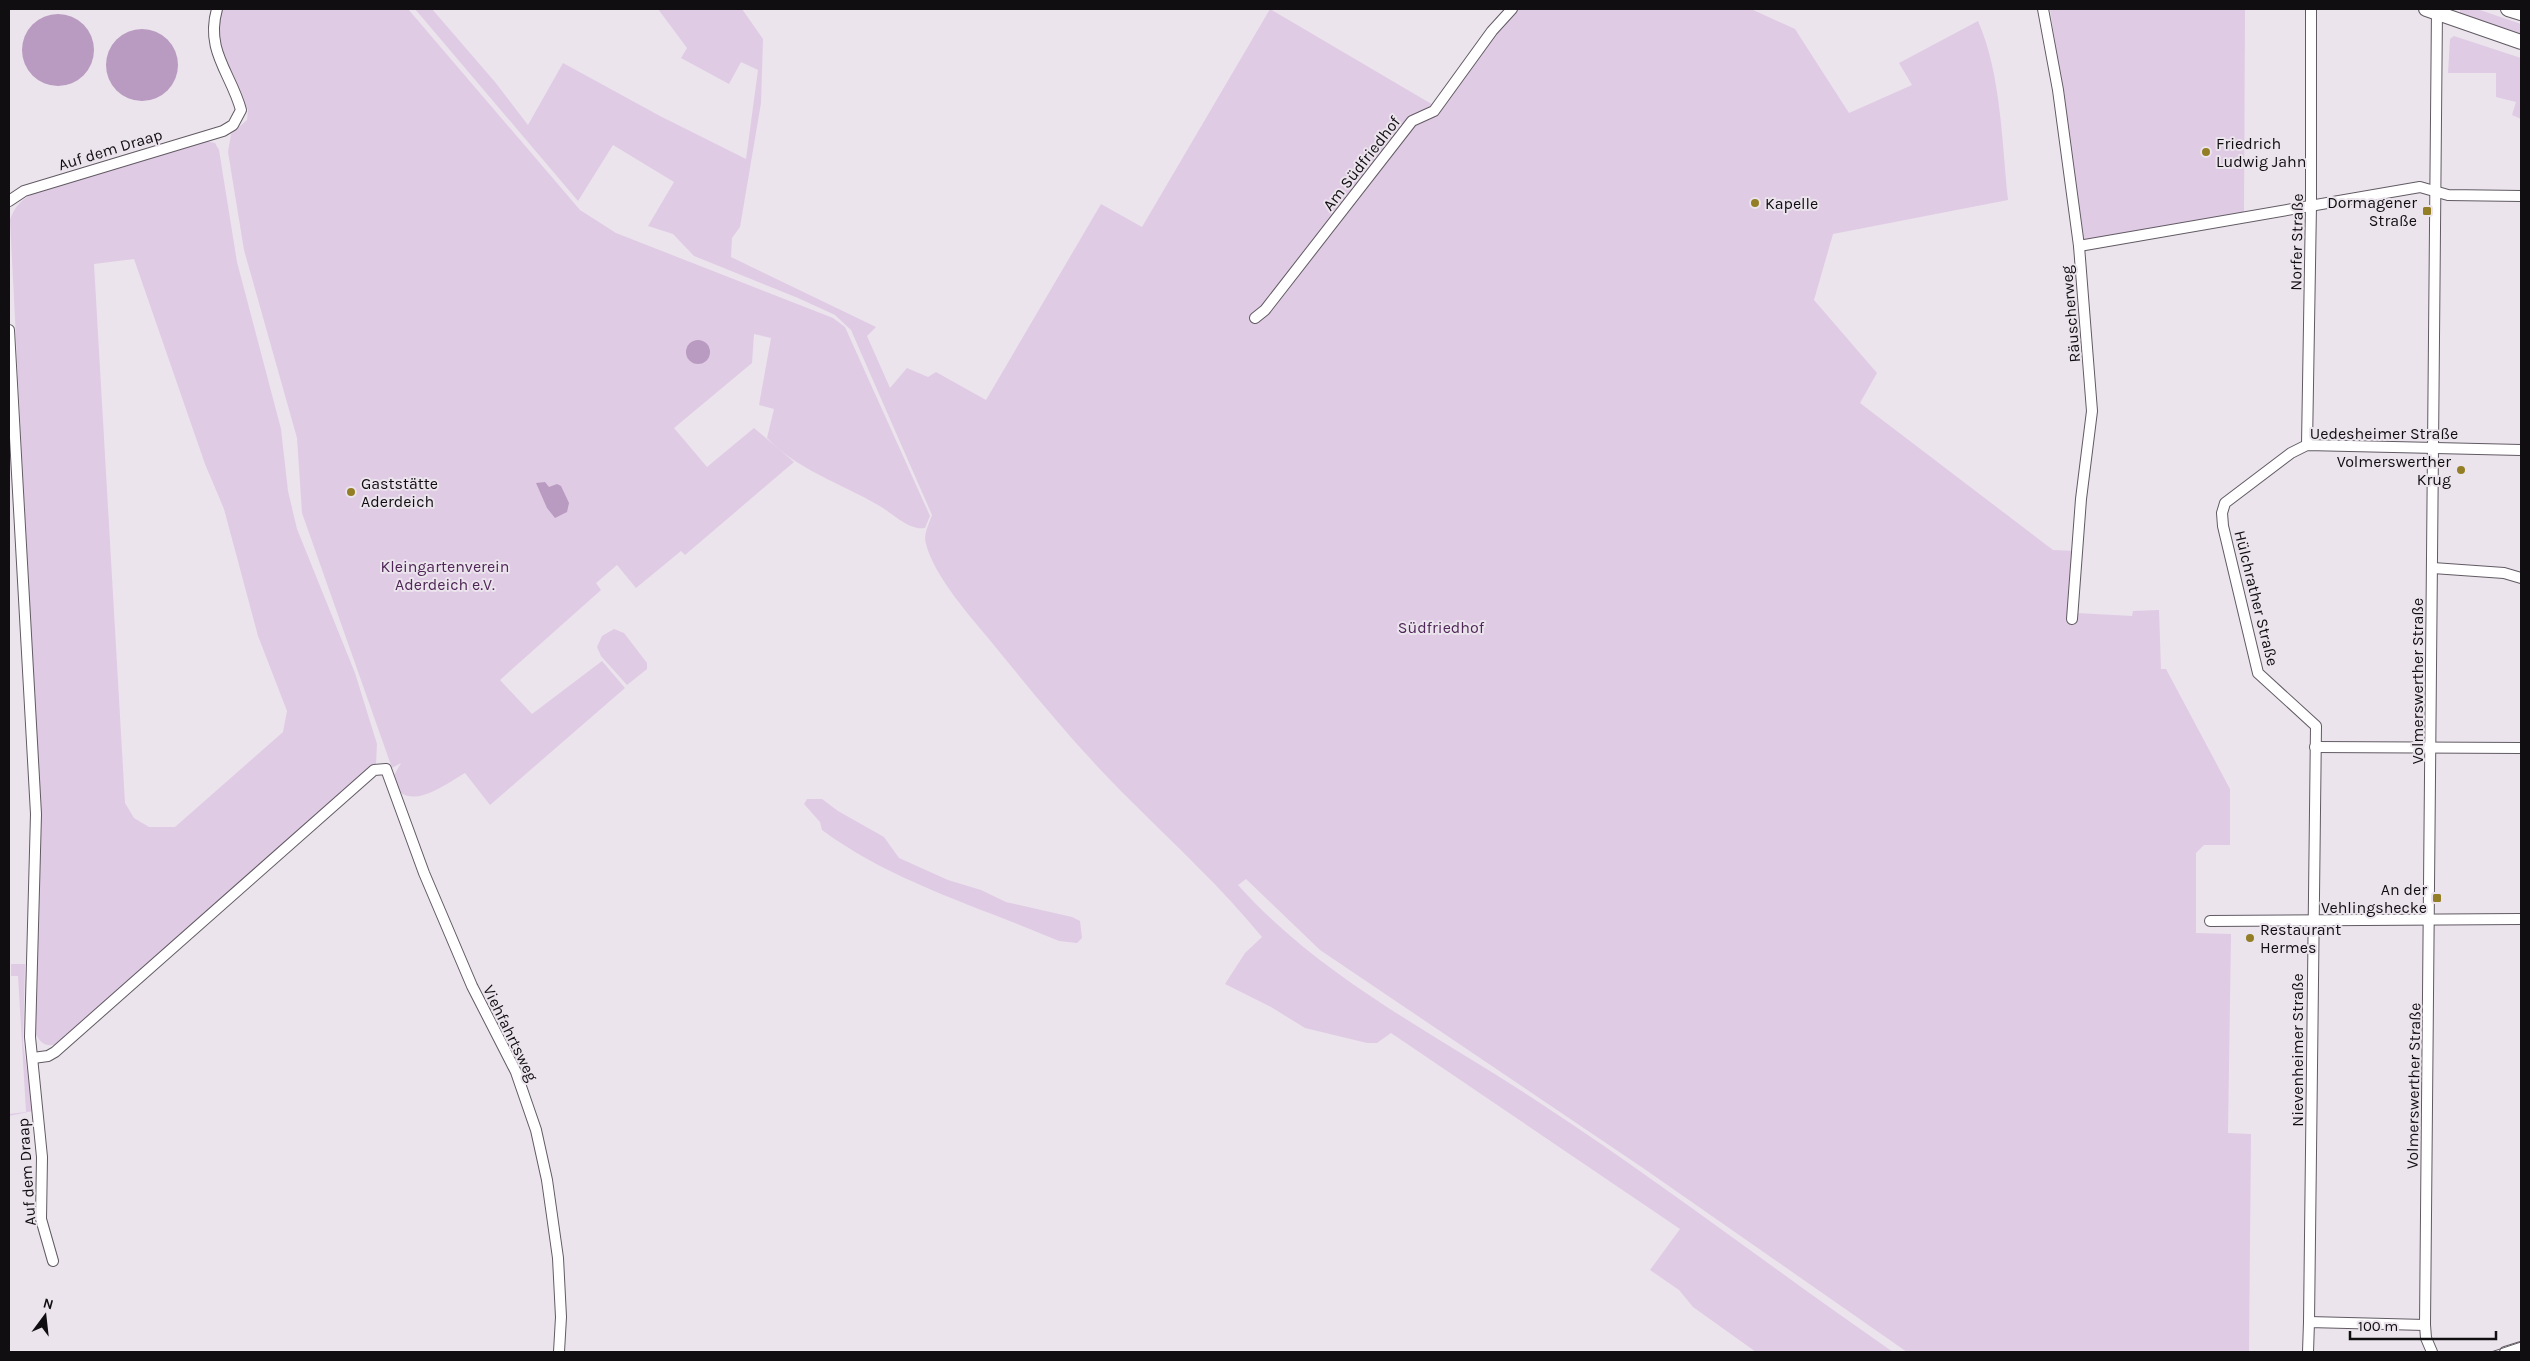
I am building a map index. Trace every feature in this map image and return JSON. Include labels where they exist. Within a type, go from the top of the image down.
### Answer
[{"type":"main road","points":[[2508,9],[2521,13]]},
{"type":"main road","points":[[2434,10],[2521,42]]},
{"type":"street","name":"Auf dem Draap","points":[[9,201],[24,190],[223,131],[233,125],[241,110],[219,60],[213,28],[217,9]]},
{"type":"street","name":"Am Südfriedhof","points":[[1255,318],[1265,310],[1313,251],[1412,121],[1428,115],[1440,105],[1482,44],[1512,9]]},
{"type":"street","name":"Räuscherweg","points":[[2043,9],[2058,90],[2078,246],[2092,411],[2081,499],[2072,619]]},
{"type":"street","name":"Norfer Straße","points":[[2307,446],[2312,205],[2311,9]]},
{"type":"street","name":"Volmerswerther Straße","points":[[2432,1352],[2426,1338],[2425,1325],[2434,447],[2434,10]]},
{"type":"street","points":[[2078,246],[2420,187],[2448,195],[2521,196]]},
{"type":"street","name":"Auf dem Draap","points":[[9,330],[36,814],[29,1009],[42,1157],[41,1219],[53,1261]]},
{"type":"street","name":"Uedesheimer Straße","points":[[2223,522],[2222,513],[2225,504],[2291,453],[2307,446],[2521,450]]},
{"type":"street","name":"Hülchrather Straße","points":[[2223,522],[2258,673],[2316,726],[2315,747]]},
{"type":"street","points":[[2433,568],[2504,573],[2521,578]]},
{"type":"street","points":[[2315,747],[2521,748]]},
{"type":"street","name":"Nievenheimer Straße","points":[[2308,1352],[2315,747]]},
{"type":"street","name":"Viehfahrtsweg","points":[[33,1058],[48,1056],[55,1052],[374,770],[386,769],[391,776],[424,873],[472,986],[516,1072],[536,1130],[547,1180],[558,1258],[561,1317],[559,1352]]},
{"type":"street","points":[[2210,921],[2521,919]]},
{"type":"street","points":[[2309,1322],[2425,1325]]},
{"type":"street","points":[[2505,1352],[2521,1347]]},
{"type":"green space","name":"Kleingartenverein Aderdeich e.V.","points":[[222,9],[408,9],[580,210],[616,233],[833,318],[845,327],[930,516],[925,528],[913,527],[907,524],[864,497],[820,475],[792,459],[767,438],[774,409],[759,405],[771,338],[754,334],[752,363],[674,428],[707,467],[754,428],[794,462],[685,555],[681,551],[636,588],[617,565],[596,583],[601,590],[500,680],[532,714],[602,661],[625,688],[490,805],[465,773],[436,790],[415,797],[406,795],[398,790],[392,779],[401,763],[392,768],[302,513],[297,438],[244,250],[228,152],[231,134],[247,120],[248,110],[225,61],[220,35]]},
{"type":"green space","name":"Südfriedhof","points":[[415,9],[432,9],[495,82],[528,125],[563,63],[660,116],[746,159],[758,70],[741,62],[729,84],[681,58],[687,48],[658,9],[742,9],[763,39],[761,103],[740,227],[732,238],[731,257],[876,327],[867,336],[890,388],[907,368],[928,377],[936,372],[986,400],[1101,204],[1142,227],[1270,9],[1440,109],[1491,37],[1517,9],[1751,9],[1795,29],[1849,113],[1912,85],[1899,63],[1978,21],[1986,41],[1996,85],[2008,200],[1833,234],[1814,300],[1877,373],[1860,403],[2053,550],[2076,551],[2077,613],[2132,616],[2133,611],[2159,610],[2161,669],[2166,669],[2230,789],[2230,845],[2204,845],[2196,853],[2196,933],[2231,934],[2228,1133],[2251,1134],[2249,1352],[1907,1352],[1643,1168],[1320,950],[1246,879],[1238,885],[1271,919],[1344,978],[1543,1105],[1675,1196],[1893,1352],[1756,1352],[1693,1307],[1679,1290],[1650,1270],[1680,1229],[1391,1033],[1377,1043],[1367,1043],[1305,1028],[1271,1007],[1225,984],[1245,953],[1262,937],[1214,884],[1113,783],[1077,744],[1043,705],[945,583],[937,570],[925,540],[932,515],[851,330],[835,315],[694,256],[673,234],[648,226],[674,182],[613,145],[578,201]]},
{"type":"green space","points":[[2050,9],[2245,9],[2244,216],[2084,241]]},
{"type":"green space","points":[[2460,9],[2477,9],[2521,24],[2521,35],[2460,14]]},
{"type":"green space","points":[[2454,36],[2521,58],[2521,119],[2512,115],[2516,102],[2496,97],[2496,73],[2448,73],[2450,39]]},
{"type":"green space","points":[[206,141],[215,143],[219,150],[237,262],[281,429],[288,491],[297,529],[355,673],[377,744],[376,764],[62,1041],[53,1045],[42,1042],[34,1030],[40,814],[10,220],[21,202],[40,190]],"holes":[[[134,259],[205,464],[224,509],[258,636],[287,711],[283,732],[175,827],[149,827],[134,818],[125,803],[94,264]]]},
{"type":"green space","points":[[614,629],[624,633],[647,663],[647,669],[627,685],[601,656],[597,647],[602,636]]},
{"type":"green space","points":[[807,799],[822,799],[838,811],[884,837],[899,858],[948,880],[981,890],[1006,902],[1072,917],[1080,921],[1082,938],[1077,943],[1059,941],[937,892],[877,864],[822,830],[820,822],[804,804]]},
{"type":"green space","points":[[11,964],[25,964],[23,1043],[33,1111],[9,1116],[9,1114],[26,1112],[18,976],[11,976]]},
{"type":"shaded area","points":[[58,14],[78,20],[88,30],[94,50],[88,70],[78,80],[58,86],[38,80],[28,70],[22,50],[28,30],[38,20]]},
{"type":"shaded area","points":[[142,29],[162,35],[172,45],[178,65],[172,85],[162,95],[142,101],[122,95],[112,85],[106,65],[112,45],[122,35]]},
{"type":"shaded area","points":[[698,340],[707,343],[710,352],[707,361],[698,364],[689,361],[686,352],[689,343]]},
{"type":"shaded area","points":[[545,482],[549,487],[557,484],[561,486],[569,503],[567,512],[555,518],[547,508],[536,483]]},
{"type":"tram line","points":[[2491,1352],[2521,1342]]},
{"type":"place","name":"Friedrich Ludwig Jahn","points":[[2206,152]]},
{"type":"place","name":"Kapelle","points":[[1755,203]]},
{"type":"place","name":"Dormagener Straße","points":[[2427,211]]},
{"type":"place","name":"Volmerswerther Krug","points":[[2461,470]]},
{"type":"place","name":"Gaststätte Aderdeich","points":[[351,492]]},
{"type":"place","name":"An der Vehlingshecke","points":[[2437,898]]},
{"type":"place","name":"Restaurant Hermes","points":[[2250,938]]}]
